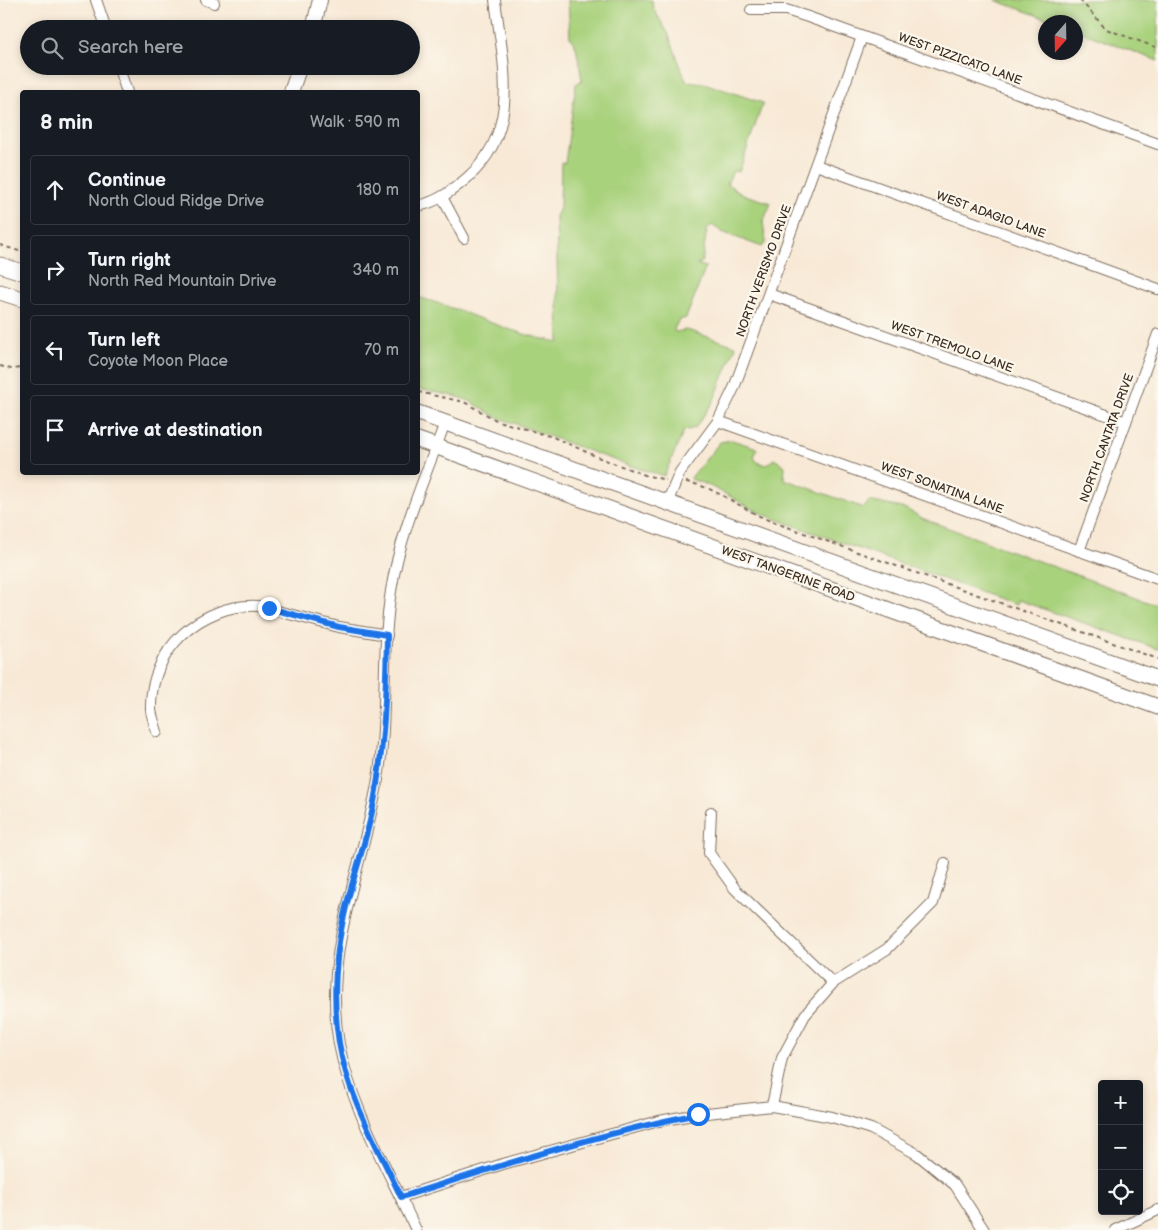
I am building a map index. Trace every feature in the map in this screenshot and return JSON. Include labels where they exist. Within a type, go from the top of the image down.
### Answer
[{"type":"main road","points":[[0,265],[20,271]]},
{"type":"main road","points":[[0,292],[20,298]]},
{"type":"main road","name":"WEST TANGERINE ROAD","points":[[420,414],[1158,679]]},
{"type":"main road","name":"WEST TANGERINE ROAD","points":[[420,441],[1158,707]]},
{"type":"street","points":[[98,0],[104,20]]},
{"type":"street","points":[[315,20],[320,0]]},
{"type":"street","points":[[420,205],[442,197],[479,168],[498,134],[504,114],[506,89],[495,0]]},
{"type":"street","name":"WEST PIZZICATO LANE","points":[[751,10],[786,10],[1158,144]]},
{"type":"street","name":"NORTH VERISMO DRIVE","points":[[666,503],[680,472],[718,421],[737,382],[862,37]]},
{"type":"street","points":[[121,75],[126,90]]},
{"type":"street","points":[[292,90],[297,75]]},
{"type":"street","name":"WEST ADAGIO LANE","points":[[816,165],[1158,289]]},
{"type":"street","points":[[442,197],[464,238]]},
{"type":"street","name":"WEST TREMOLO LANE","points":[[769,294],[1126,422]]},
{"type":"street","name":"NORTH CANTATA DRIVE","points":[[1079,551],[1158,334]]},
{"type":"street","name":"WEST SONATINA LANE","points":[[718,421],[1158,579]]},
{"type":"street","points":[[416,1230],[355,1099],[345,1071],[339,1042],[336,1009],[339,942],[345,909],[372,813],[378,777],[384,718],[390,598],[396,566],[445,423]]},
{"type":"street","points":[[157,732],[151,712],[151,698],[161,664],[182,633],[198,620],[214,612],[246,605],[258,606],[339,627],[387,635]]},
{"type":"street","points":[[711,812],[709,853],[735,889],[833,984]]},
{"type":"street","points":[[772,1106],[782,1058],[805,1015],[833,984],[888,949],[933,903],[945,863]]},
{"type":"street","points":[[401,1197],[503,1164],[659,1122],[698,1114],[772,1106],[832,1117],[871,1129],[917,1154],[954,1185],[984,1230]]},
{"type":"street","points":[[1115,1230],[1158,1210]]},
{"type":"path","points":[[1080,0],[1106,28],[1158,48]]},
{"type":"path","points":[[0,245],[20,251]]},
{"type":"path","points":[[0,366],[11,369],[20,368]]},
{"type":"path","points":[[420,392],[464,402],[498,421],[553,437],[600,458],[665,480]]},
{"type":"path","points":[[686,482],[705,486],[750,513],[1158,659]]},
{"type":"green space","points":[[568,0],[652,0],[653,8],[668,33],[686,81],[704,83],[763,103],[739,172],[733,171],[727,184],[745,195],[771,203],[763,222],[766,242],[762,247],[722,232],[712,225],[707,229],[702,262],[697,264],[706,267],[686,318],[679,320],[674,329],[675,332],[687,330],[736,346],[713,402],[695,428],[684,431],[664,476],[630,466],[494,416],[470,401],[420,389],[420,298],[523,334],[559,342],[556,216],[560,208],[561,162],[565,163],[576,84],[582,80],[576,47],[570,37]]},
{"type":"green space","points":[[995,0],[1158,0],[1158,61],[1083,33],[1083,15],[1038,16]]},
{"type":"green space","points":[[732,440],[757,448],[754,457],[757,462],[766,465],[774,459],[785,466],[784,479],[864,508],[869,501],[906,509],[924,519],[1158,605],[1158,649],[1018,600],[1016,605],[770,517],[710,486],[690,479],[720,442]]},
{"type":"route","points":[[269,608],[339,627],[387,635],[386,695],[378,777],[372,813],[345,909],[339,942],[336,1009],[339,1042],[345,1071],[355,1099],[401,1197],[503,1164],[659,1122],[698,1114]]}]
